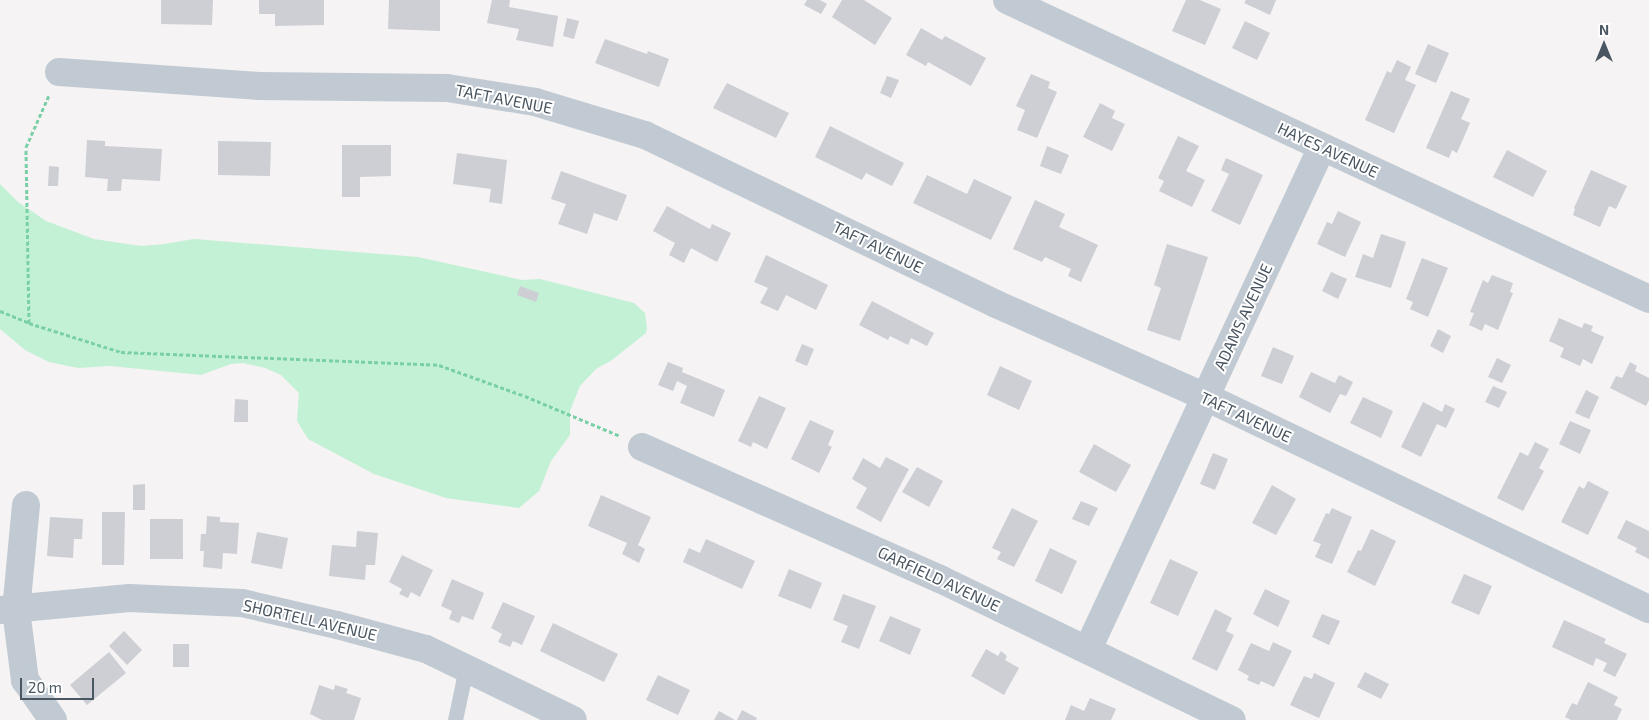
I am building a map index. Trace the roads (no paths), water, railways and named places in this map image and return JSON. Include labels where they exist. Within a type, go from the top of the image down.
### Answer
[{"type":"street","name":"HAYES AVENUE","points":[[1008,0],[1649,298]]},
{"type":"street","name":"TAFT AVENUE","points":[[59,72],[259,86],[447,88],[534,102],[645,136],[996,304],[1206,397],[1649,609]]},
{"type":"street","name":"ADAMS AVENUE","points":[[1088,649],[1322,147]]},
{"type":"street","name":"GARFIELD AVENUE","points":[[642,447],[940,579],[1232,720]]},
{"type":"street","points":[[26,506],[8,610],[25,680],[52,720]]},
{"type":"street","name":"SHORTELL AVENUE","points":[[8,610],[129,598],[242,603],[337,625],[426,649],[573,720]]},
{"type":"lane","points":[[455,720],[466,668]]}]
